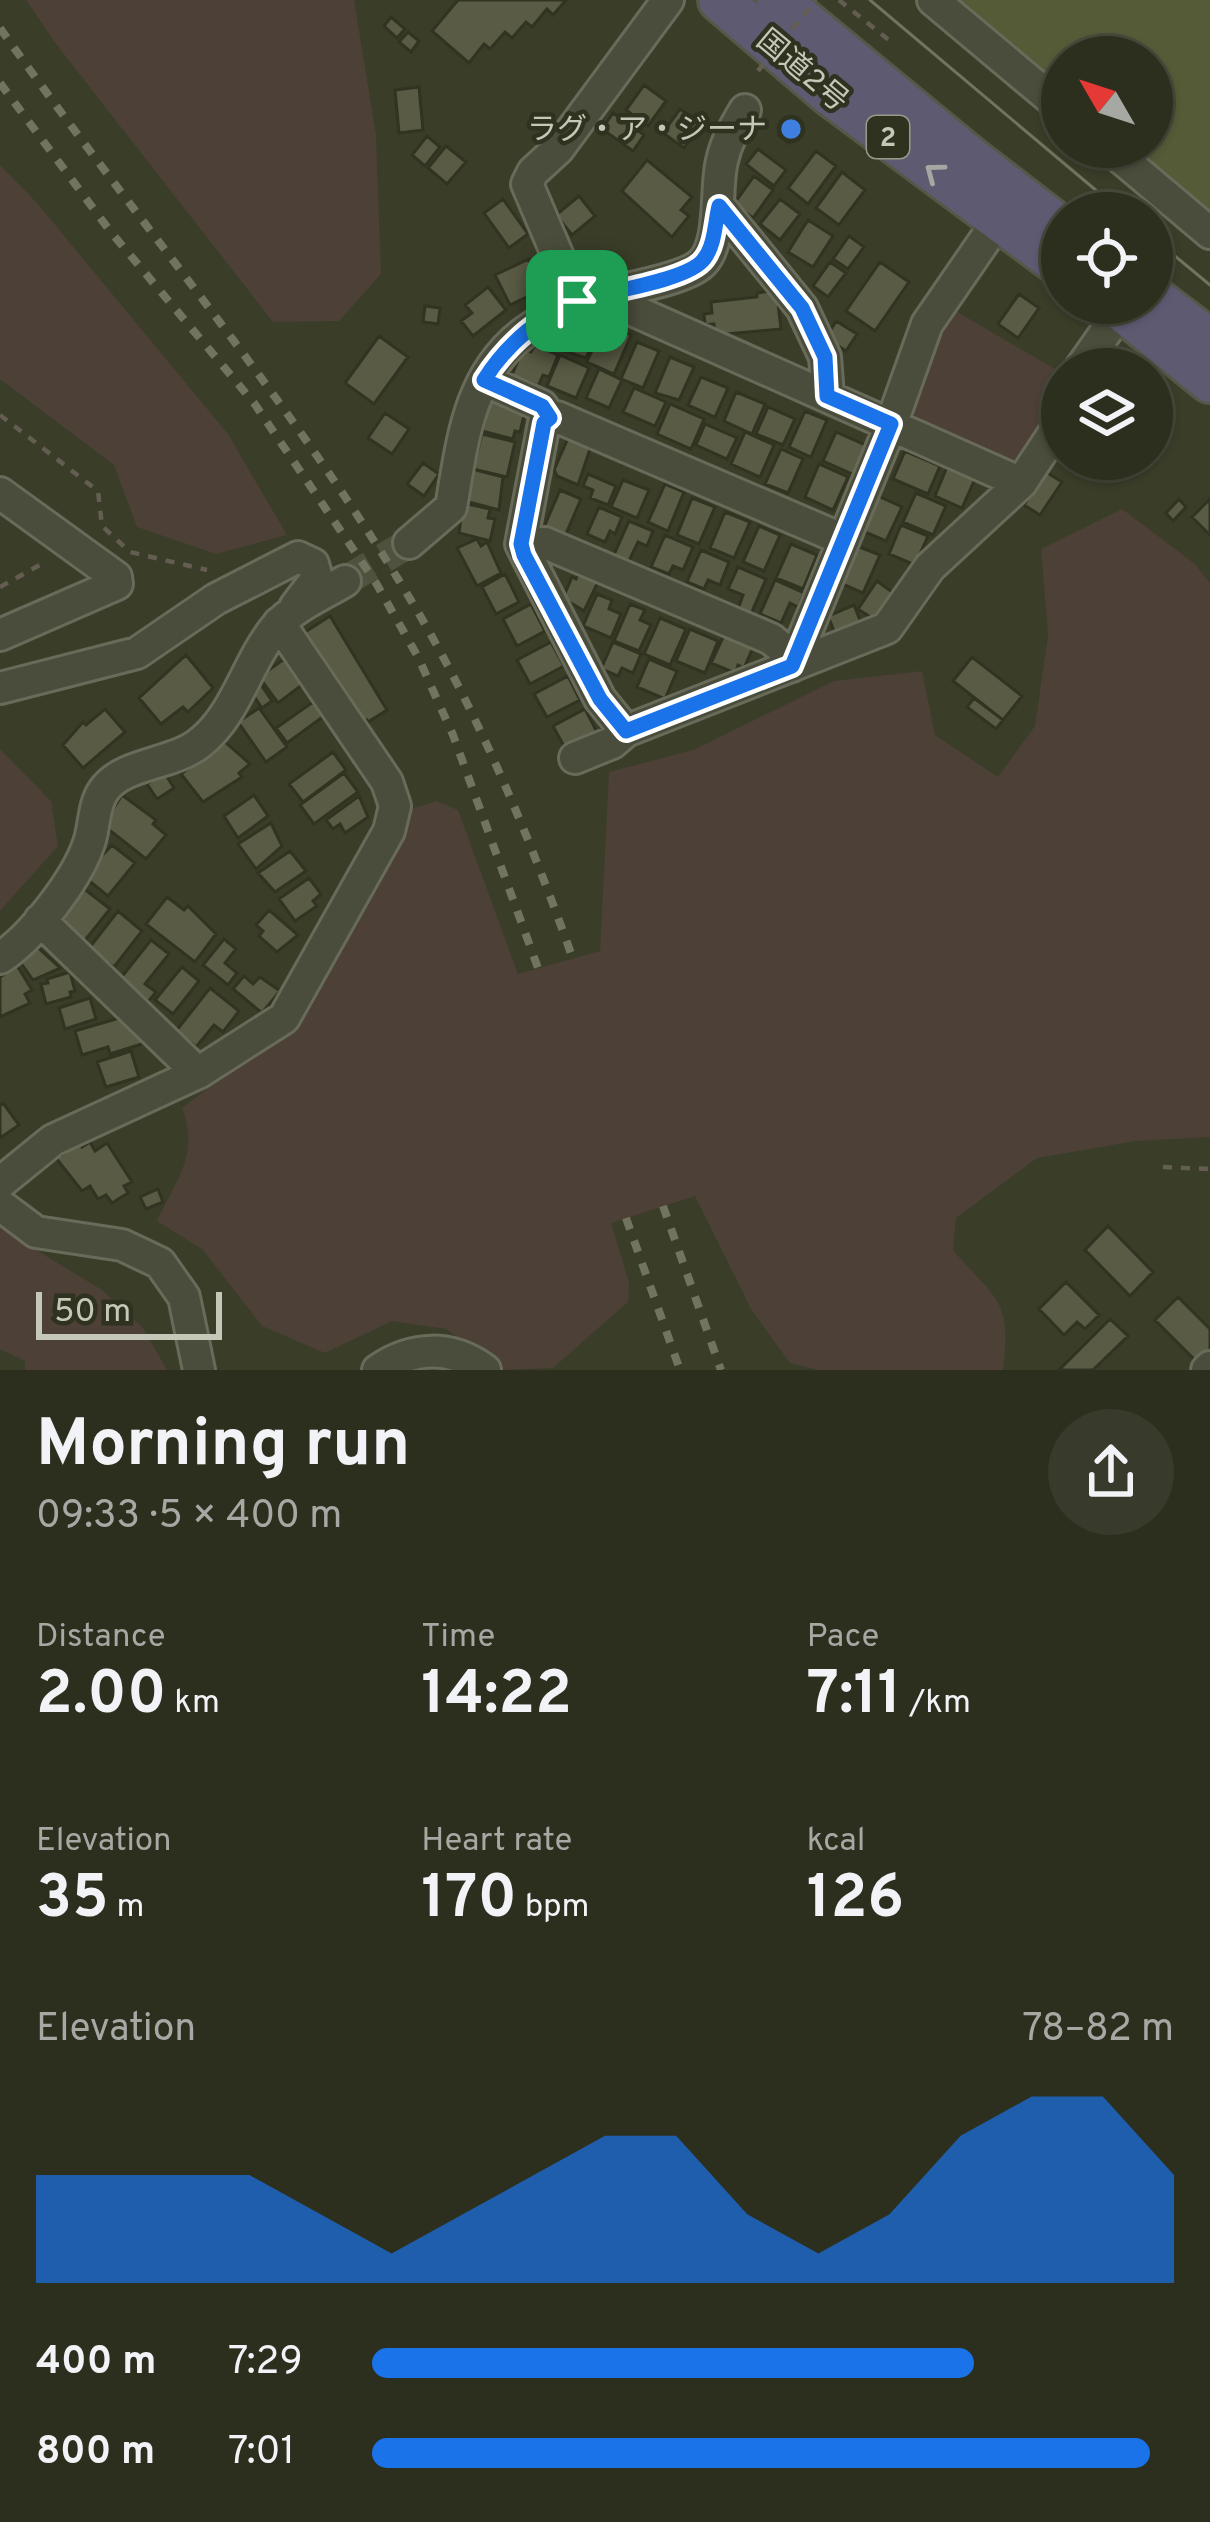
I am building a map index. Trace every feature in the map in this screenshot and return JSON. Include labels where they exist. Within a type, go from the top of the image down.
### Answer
[{"type":"highway","name":"国道2号","points":[[720,0],[830,94],[1041,251]]},
{"type":"highway","name":"国道2号","points":[[778,0],[1041,213]]},
{"type":"highway","points":[[1151,324],[1210,381]]},
{"type":"highway","points":[[1173,324],[1210,341]]},
{"type":"street","points":[[577,301],[527,184],[668,0]]},
{"type":"street","points":[[933,0],[1041,90]]},
{"type":"street","points":[[409,543],[451,508],[466,419],[484,380],[520,336],[577,301],[703,263],[719,206],[720,166],[730,135],[746,110]]},
{"type":"street","points":[[1133,168],[1210,232]]},
{"type":"street","points":[[719,206],[802,308],[825,357],[827,396]]},
{"type":"street","points":[[792,666],[927,324],[998,221]]},
{"type":"street","points":[[577,301],[628,308],[1021,483]]},
{"type":"street","points":[[484,380],[542,406],[550,418]]},
{"type":"street","points":[[626,731],[600,699],[521,544],[544,423],[557,417],[844,540]]},
{"type":"street","points":[[575,758],[612,743],[626,731],[890,624],[930,567],[1021,483],[1041,453]]},
{"type":"street","points":[[0,493],[116,578],[117,584],[0,634]]},
{"type":"street","points":[[521,544],[544,542],[771,640],[782,647],[792,666]]},
{"type":"street","points":[[0,688],[137,653],[216,599],[298,557],[313,564],[317,578],[212,733],[184,754],[124,775],[107,786],[84,854],[40,920],[0,958]]},
{"type":"street","points":[[286,618],[344,581]]},
{"type":"street","points":[[0,1183],[53,1140],[198,1073],[269,1030],[291,1010],[394,819],[387,782],[286,618]]},
{"type":"street","points":[[40,920],[198,1073]]},
{"type":"street","points":[[0,1205],[36,1232],[122,1245],[160,1263],[184,1297],[199,1370]]},
{"type":"street","points":[[393,1366],[436,1350],[458,1353],[485,1370]]},
{"type":"path","points":[[758,71],[817,0]]},
{"type":"path","points":[[839,0],[890,41]]},
{"type":"path","points":[[0,415],[98,491],[102,526],[130,552],[220,573]]},
{"type":"path","points":[[1163,1167],[1210,1169]]},
{"type":"shaded area","points":[[26,0],[354,0],[376,135],[381,274],[339,321],[273,322]]},
{"type":"shaded area","points":[[957,0],[1210,0],[1210,218],[1152,168],[1173,168],[1173,36],[1041,36],[1041,72]]},
{"type":"shaded area","points":[[0,165],[37,203],[228,434],[287,535],[216,554],[137,527],[114,465],[0,379]]},
{"type":"shaded area","points":[[952,309],[1041,361],[1041,442],[1028,462],[1010,468],[913,426],[909,409]]},
{"type":"shaded area","points":[[1122,509],[1195,564],[1210,583],[1210,1137],[1136,1141],[1037,1158],[956,1218],[953,1250],[991,1292],[1003,1314],[1003,1370],[818,1370],[790,1363],[751,1309],[695,1196],[611,1223],[629,1282],[628,1302],[553,1368],[503,1370],[446,1329],[392,1321],[325,1353],[262,1326],[203,1250],[157,1221],[187,1153],[182,1108],[294,1023],[411,809],[437,801],[458,810],[518,974],[600,951],[609,772],[693,750],[834,681],[922,671],[935,735],[998,777],[1035,726],[1048,635],[1041,549]]},
{"type":"shaded area","points":[[0,749],[51,801],[58,846],[0,911]]},
{"type":"shaded area","points":[[0,1228],[102,1290],[143,1328],[167,1370],[25,1370],[25,1361],[0,1349]]},
{"type":"building","points":[[458,0],[566,0],[553,15],[547,9],[532,27],[526,22],[512,38],[505,32],[490,49],[484,44],[469,63],[432,31]]},
{"type":"building","points":[[391,17],[405,29],[397,38],[384,26]]},
{"type":"building","points":[[408,32],[419,41],[411,52],[399,42]]},
{"type":"building","points":[[644,85],[666,101],[648,126],[626,110]]},
{"type":"building","points":[[419,87],[423,130],[399,133],[395,90]]},
{"type":"building","points":[[680,109],[701,124],[684,148],[663,133]]},
{"type":"building","points":[[613,113],[644,135],[633,151],[602,129]]},
{"type":"building","name":"ラグ・ア・ジーナ","points":[[792,116],[803,124],[789,143],[779,135]]},
{"type":"building","points":[[427,136],[440,147],[425,166],[412,155]]},
{"type":"building","points":[[446,146],[466,162],[447,184],[428,168]]},
{"type":"building","points":[[758,149],[786,170],[774,186],[746,164]]},
{"type":"building","points":[[816,151],[836,166],[808,204],[788,188]]},
{"type":"building","points":[[647,160],[692,197],[681,210],[689,216],[672,237],[622,191]]},
{"type":"building","points":[[842,172],[865,190],[839,225],[816,208]]},
{"type":"building","points":[[754,176],[773,190],[753,218],[734,204]]},
{"type":"building","points":[[579,196],[595,216],[572,235],[556,215]]},
{"type":"building","points":[[503,199],[528,234],[509,248],[484,213]]},
{"type":"building","points":[[780,199],[800,214],[780,240],[760,224]]},
{"type":"building","points":[[808,220],[833,236],[813,267],[788,252]]},
{"type":"building","points":[[849,236],[864,247],[848,269],[833,259]]},
{"type":"building","points":[[529,259],[539,291],[510,305],[495,275]]},
{"type":"building","points":[[830,262],[846,273],[828,297],[813,286]]},
{"type":"building","points":[[880,262],[909,282],[875,331],[846,311]]},
{"type":"building","points":[[488,287],[506,310],[473,336],[461,321],[472,313],[465,305]]},
{"type":"building","points":[[771,291],[777,295],[781,329],[715,335],[714,324],[705,325],[704,314],[712,313],[711,302]]},
{"type":"building","points":[[1019,294],[1039,308],[1018,338],[998,324]]},
{"type":"building","points":[[425,306],[440,308],[438,324],[423,322]]},
{"type":"building","points":[[836,321],[857,334],[846,351],[826,338]]},
{"type":"building","points":[[604,323],[631,335],[614,374],[587,362]]},
{"type":"building","points":[[558,325],[595,337],[586,358],[549,346]]},
{"type":"building","points":[[379,336],[408,357],[374,404],[345,383]]},
{"type":"building","points":[[637,342],[659,351],[643,388],[621,379]]},
{"type":"building","points":[[535,345],[558,355],[549,377],[543,375],[538,386],[512,375],[523,349],[531,352]]},
{"type":"building","points":[[560,355],[589,368],[576,398],[547,386]]},
{"type":"building","points":[[670,357],[694,367],[679,400],[655,393]]},
{"type":"building","points":[[599,369],[622,380],[609,408],[586,398]]},
{"type":"building","points":[[701,377],[728,388],[715,417],[688,405]]},
{"type":"building","points":[[634,388],[666,402],[655,426],[623,412]]},
{"type":"building","points":[[736,392],[765,404],[752,434],[724,421]]},
{"type":"building","points":[[490,399],[526,407],[520,432],[515,431],[513,439],[482,431]]},
{"type":"building","points":[[670,404],[704,419],[691,449],[657,434]]},
{"type":"building","points":[[768,407],[795,419],[783,445],[756,434]]},
{"type":"building","points":[[805,411],[827,420],[811,457],[789,447]]},
{"type":"building","points":[[385,413],[409,429],[392,454],[368,438]]},
{"type":"building","points":[[705,424],[737,438],[727,459],[696,445]]},
{"type":"building","points":[[745,432],[774,445],[760,477],[731,464]]},
{"type":"building","points":[[836,432],[872,448],[859,477],[823,461]]},
{"type":"building","points":[[482,434],[515,442],[507,477],[473,469]]},
{"type":"building","points":[[569,436],[591,446],[578,485],[554,470]]},
{"type":"building","points":[[781,449],[803,459],[788,493],[765,484]]},
{"type":"building","points":[[905,451],[940,466],[928,494],[893,479]]},
{"type":"building","points":[[423,463],[439,474],[424,496],[407,484]]},
{"type":"building","points":[[819,464],[848,477],[833,510],[805,497]]},
{"type":"building","points":[[947,467],[975,479],[962,508],[935,496]]},
{"type":"building","points":[[472,469],[503,477],[499,510],[465,501]]},
{"type":"building","points":[[588,474],[616,486],[608,505],[590,498],[593,490],[583,486]]},
{"type":"building","points":[[623,480],[649,490],[637,518],[611,507]]},
{"type":"building","points":[[1041,480],[1062,482],[1040,515],[1024,505]]},
{"type":"building","points":[[665,484],[684,492],[668,531],[648,522]]},
{"type":"building","points":[[560,490],[581,499],[565,536],[544,527]]},
{"type":"building","points":[[916,493],[946,506],[933,535],[903,522]]},
{"type":"building","points":[[876,495],[902,507],[886,541],[860,530]]},
{"type":"building","points":[[692,498],[715,507],[699,544],[677,535]]},
{"type":"building","points":[[1179,499],[1186,507],[1173,521],[1166,513]]},
{"type":"building","points":[[1210,499],[1210,535],[1192,517]]},
{"type":"building","points":[[463,503],[490,509],[488,518],[495,519],[490,541],[459,533]]},
{"type":"building","points":[[599,507],[622,517],[615,534],[610,531],[605,542],[587,534]]},
{"type":"building","points":[[725,512],[750,522],[734,558],[710,548]]},
{"type":"building","points":[[629,521],[653,531],[647,546],[638,542],[628,563],[613,557]]},
{"type":"building","points":[[901,525],[928,536],[915,565],[889,554]]},
{"type":"building","points":[[759,526],[780,535],[764,571],[743,562]]},
{"type":"building","points":[[665,535],[693,547],[683,570],[673,566],[669,574],[651,567]]},
{"type":"building","points":[[477,539],[481,546],[487,542],[501,573],[477,586],[457,548]]},
{"type":"building","points":[[791,544],[817,555],[803,589],[776,578]]},
{"type":"building","points":[[857,546],[880,555],[863,593],[840,583]]},
{"type":"building","points":[[701,550],[729,562],[720,585],[708,580],[704,589],[687,582]]},
{"type":"building","points":[[738,567],[766,579],[751,614],[738,609],[743,595],[728,589]]},
{"type":"building","points":[[580,570],[600,578],[584,611],[563,598]]},
{"type":"building","points":[[505,574],[519,602],[496,614],[482,587]]},
{"type":"building","points":[[775,580],[804,593],[798,607],[790,603],[781,623],[760,614]]},
{"type":"building","points":[[877,581],[899,597],[881,624],[858,609]]},
{"type":"building","points":[[597,594],[612,600],[609,609],[621,614],[611,638],[583,626]]},
{"type":"building","points":[[531,604],[545,631],[517,646],[503,619]]},
{"type":"building","points":[[630,604],[645,610],[640,620],[651,625],[639,651],[614,641]]},
{"type":"building","points":[[854,605],[865,633],[839,643],[828,616]]},
{"type":"building","points":[[330,616],[387,710],[368,722],[361,723],[302,634]]},
{"type":"building","points":[[660,618],[686,629],[670,665],[644,654]]},
{"type":"building","points":[[690,629],[718,641],[705,673],[676,661]]},
{"type":"building","points":[[725,633],[754,645],[744,668],[738,665],[735,673],[711,663]]},
{"type":"building","points":[[551,642],[564,666],[530,684],[517,660]]},
{"type":"building","points":[[613,642],[641,654],[633,673],[622,668],[618,676],[601,669]]},
{"type":"building","points":[[186,655],[213,688],[188,712],[183,707],[161,724],[139,698]]},
{"type":"building","points":[[972,657],[1022,696],[1003,720],[953,681]]},
{"type":"building","points":[[284,659],[302,685],[278,703],[259,677]]},
{"type":"building","points":[[649,659],[677,671],[665,699],[637,687]]},
{"type":"building","points":[[568,676],[580,700],[547,717],[534,694]]},
{"type":"building","points":[[259,682],[272,701],[262,708],[249,689]]},
{"type":"building","points":[[974,698],[1003,720],[996,729],[967,707]]},
{"type":"building","points":[[313,702],[324,716],[287,743],[276,728]]},
{"type":"building","points":[[259,708],[287,747],[266,762],[238,722]]},
{"type":"building","points":[[105,709],[125,732],[83,768],[63,745],[83,722],[86,725]]},
{"type":"building","points":[[585,709],[598,734],[566,750],[553,726]]},
{"type":"building","points":[[224,741],[250,764],[239,773],[242,777],[203,802],[181,774]]},
{"type":"building","points":[[333,752],[346,770],[303,802],[289,784]]},
{"type":"building","points":[[164,772],[174,788],[157,799],[147,784]]},
{"type":"building","points":[[344,773],[358,792],[314,824],[300,805]]},
{"type":"building","points":[[122,795],[156,820],[153,824],[166,835],[146,859],[103,825]]},
{"type":"building","points":[[254,795],[268,816],[238,838],[224,816]]},
{"type":"building","points":[[359,796],[368,817],[345,833],[340,824],[333,829],[326,820]]},
{"type":"building","points":[[271,823],[282,846],[256,869],[238,844]]},
{"type":"building","points":[[112,845],[135,863],[108,896],[83,876]]},
{"type":"building","points":[[290,851],[306,871],[275,892],[258,873]]},
{"type":"building","points":[[309,878],[321,894],[313,901],[317,906],[295,921],[279,899]]},
{"type":"building","points":[[78,884],[110,909],[82,944],[56,923]]},
{"type":"building","points":[[167,897],[184,910],[188,906],[216,934],[195,962],[146,924]]},
{"type":"building","points":[[269,910],[298,935],[277,952],[259,936],[263,931],[256,925]]},
{"type":"building","points":[[118,911],[142,931],[114,967],[108,963],[105,967],[86,952]]},
{"type":"building","points":[[224,939],[236,949],[225,963],[237,973],[228,985],[203,965]]},
{"type":"building","points":[[151,940],[169,954],[145,984],[156,992],[144,1007],[120,979]]},
{"type":"building","points":[[33,943],[60,968],[33,980],[18,959]]},
{"type":"building","points":[[13,959],[32,990],[25,994],[30,1003],[0,1017],[0,977],[9,971],[5,964]]},
{"type":"building","points":[[182,967],[199,981],[173,1014],[155,1000]]},
{"type":"building","points":[[70,972],[75,991],[70,992],[71,997],[46,1004],[41,984]]},
{"type":"building","points":[[244,976],[253,984],[260,977],[280,991],[262,1013],[233,989]]},
{"type":"building","points":[[210,988],[239,1011],[223,1032],[214,1025],[196,1047],[176,1031]]},
{"type":"building","points":[[90,998],[96,1019],[65,1029],[59,1008]]},
{"type":"building","points":[[119,1018],[145,1043],[110,1054],[108,1047],[82,1055],[75,1031]]},
{"type":"building","points":[[131,1051],[139,1077],[106,1087],[97,1062]]},
{"type":"building","points":[[0,1105],[19,1125],[0,1138]]},
{"type":"building","points":[[90,1142],[95,1151],[107,1143],[132,1182],[124,1186],[128,1193],[112,1203],[106,1195],[98,1199],[90,1186],[82,1191],[56,1158]]},
{"type":"building","points":[[158,1189],[163,1202],[146,1209],[140,1197]]},
{"type":"building","points":[[1108,1226],[1153,1272],[1130,1296],[1085,1250]]},
{"type":"building","points":[[1066,1282],[1099,1315],[1085,1329],[1077,1322],[1064,1335],[1039,1309]]},
{"type":"building","points":[[1178,1297],[1210,1329],[1210,1356],[1201,1366],[1155,1320]]},
{"type":"building","points":[[1110,1319],[1128,1336],[1093,1370],[1059,1370]]},
{"type":"tunnel","points":[[345,581],[409,543]]},
{"type":"tram line","points":[[870,0],[1098,192]]},
{"type":"tram line","points":[[1173,254],[1210,285]]},
{"type":"railway","points":[[0,28],[272,392],[375,542],[445,660],[486,743],[573,959]]},
{"type":"railway","points":[[0,83],[110,231],[254,403],[376,583],[418,657],[453,735],[538,968]]},
{"type":"railway","points":[[663,1206],[721,1370]]},
{"type":"railway","points":[[626,1218],[680,1370]]},
{"type":"place","name":"ラグ・ア・ジーナ","points":[[791,129]]},
{"type":"route","points":[[719,206],[802,308],[825,357],[827,396],[891,424],[792,666],[626,731],[600,699],[521,544],[544,423],[550,418],[542,406],[484,380],[520,336],[577,301],[703,263],[719,206]]}]
